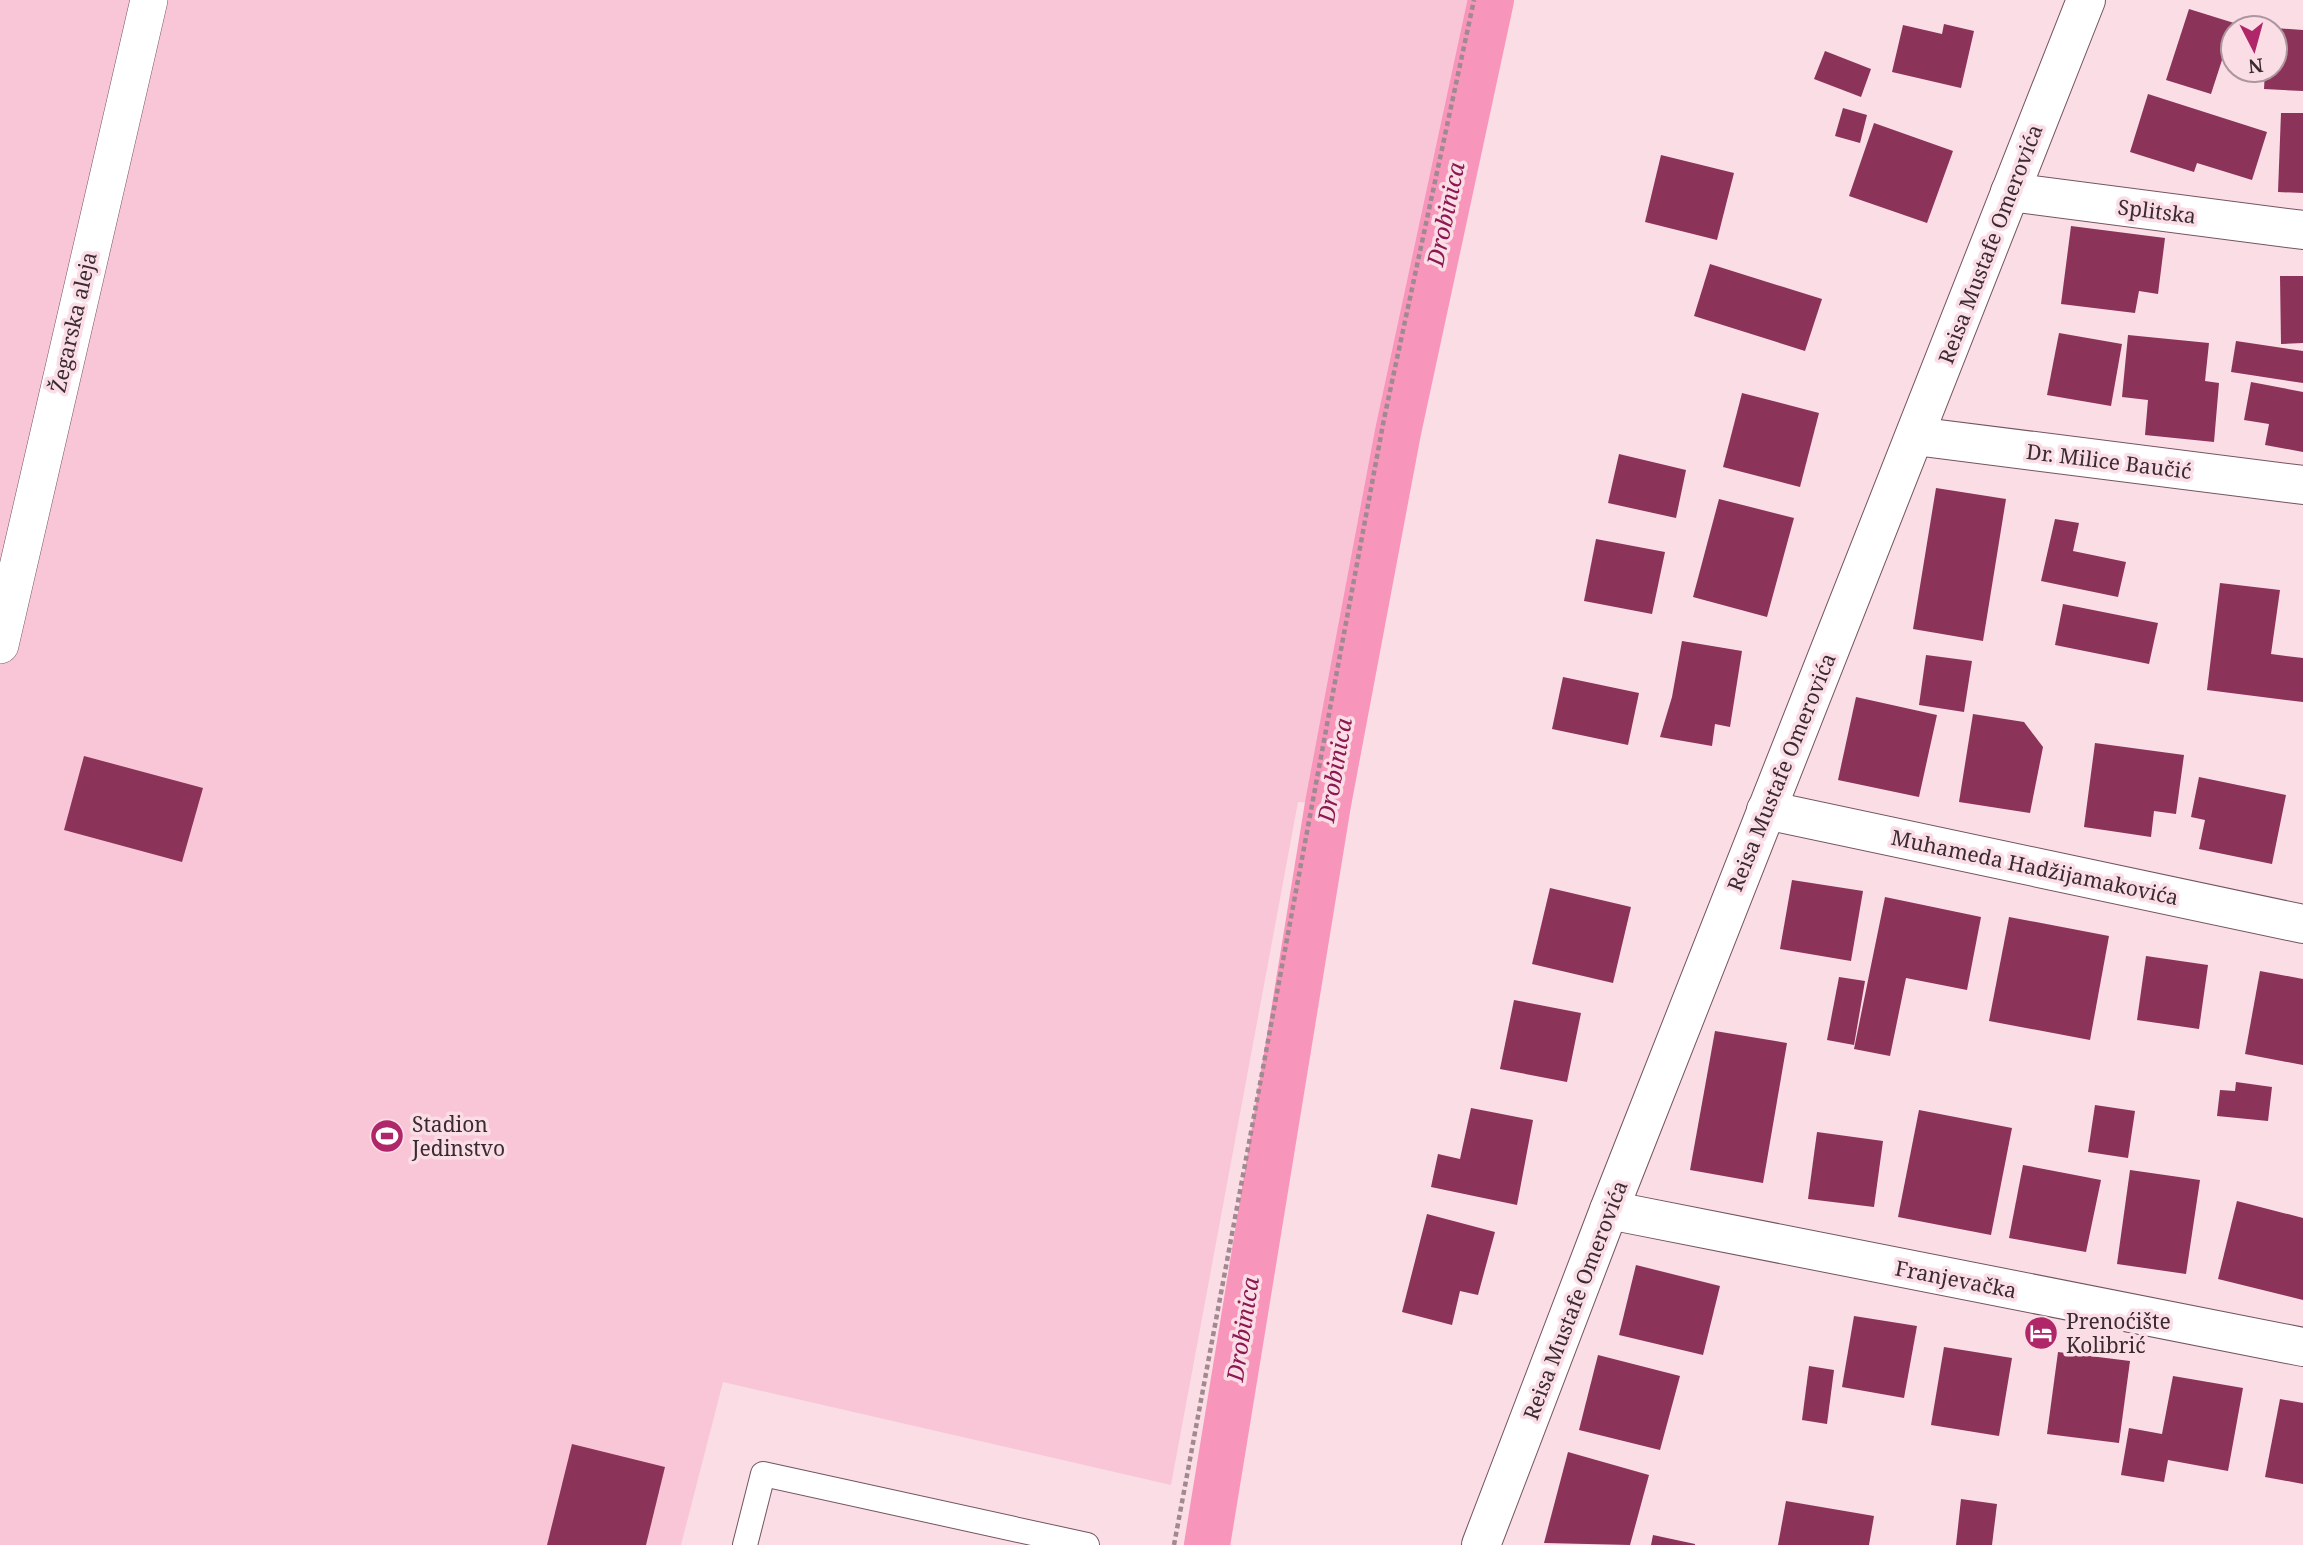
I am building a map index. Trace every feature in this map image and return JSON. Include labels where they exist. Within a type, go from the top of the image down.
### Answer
[{"type":"street","name":"Žegarska aleja","points":[[0,645],[149,0]]},
{"type":"street","name":"Reisa Mustafe Omerovića","points":[[1481,1545],[1609,1210],[2086,0]]},
{"type":"street","name":"Splitska","points":[[2010,192],[2303,230]]},
{"type":"street","name":"Dr. Milice Baučić","points":[[1915,436],[2303,485]]},
{"type":"street","name":"Muhameda Hadžijamakovića","points":[[1766,810],[2303,924]]},
{"type":"street","name":"Franjevačka","points":[[1609,1210],[2303,1347]]},
{"type":"lane","points":[[746,1545],[763,1474],[1087,1545]]},
{"type":"path","points":[[1174,1545],[1381,433],[1474,0]]},
{"type":"shaded area","points":[[0,0],[1492,0],[1398,432],[1328,804],[1298,802],[1171,1485],[723,1382],[681,1545],[0,1545]]},
{"type":"building","points":[[2189,9],[2219,18],[2219,69],[2211,94],[2166,80]]},
{"type":"building","points":[[1944,24],[1974,31],[1961,88],[1892,72],[1903,25],[1942,34]]},
{"type":"building","points":[[2289,29],[2303,30],[2303,91],[2264,89],[2264,84],[2289,84]]},
{"type":"building","points":[[1825,51],[1871,69],[1861,97],[1814,79]]},
{"type":"building","points":[[2148,94],[2267,132],[2252,180],[2197,163],[2194,172],[2130,152]]},
{"type":"building","points":[[1843,108],[1867,115],[1860,143],[1835,136]]},
{"type":"building","points":[[2281,113],[2303,113],[2303,193],[2278,192]]},
{"type":"building","points":[[1874,123],[1953,151],[1927,223],[1849,196]]},
{"type":"building","points":[[1661,155],[1734,173],[1717,240],[1645,222]]},
{"type":"building","points":[[2071,226],[2165,238],[2158,294],[2139,291],[2135,313],[2061,304]]},
{"type":"building","points":[[1710,264],[1822,299],[1805,351],[1694,316]]},
{"type":"building","points":[[2280,276],[2303,276],[2303,343],[2281,344]]},
{"type":"building","points":[[2059,333],[2122,344],[2111,406],[2047,395]]},
{"type":"building","points":[[2128,335],[2209,343],[2205,381],[2219,383],[2214,442],[2145,435],[2148,400],[2122,397]]},
{"type":"building","points":[[2236,341],[2303,351],[2303,383],[2231,372]]},
{"type":"building","points":[[2251,382],[2303,392],[2303,452],[2265,445],[2269,424],[2244,420]]},
{"type":"building","points":[[1742,393],[1819,413],[1800,487],[1723,467]]},
{"type":"building","points":[[1619,454],[1686,470],[1676,518],[1608,503]]},
{"type":"building","points":[[1936,488],[2006,499],[1983,641],[1913,629]]},
{"type":"building","points":[[1719,499],[1794,518],[1767,617],[1693,597]]},
{"type":"building","points":[[2055,519],[2079,523],[2073,551],[2126,562],[2118,597],[2041,581]]},
{"type":"building","points":[[1596,539],[1665,552],[1652,614],[1584,601]]},
{"type":"building","points":[[2220,583],[2280,590],[2271,654],[2303,658],[2303,702],[2207,690]]},
{"type":"building","points":[[2063,604],[2158,623],[2149,664],[2055,645]]},
{"type":"building","points":[[1682,641],[1742,651],[1730,727],[1715,724],[1712,746],[1660,737],[1672,697]]},
{"type":"building","points":[[1926,655],[1972,661],[1964,712],[1919,705]]},
{"type":"building","points":[[1563,677],[1639,693],[1628,745],[1552,729]]},
{"type":"building","points":[[1856,697],[1937,715],[1919,797],[1838,780]]},
{"type":"building","points":[[1973,714],[2024,722],[2043,747],[2030,813],[1959,802]]},
{"type":"building","points":[[2095,743],[2184,755],[2176,814],[2154,811],[2151,837],[2084,827]]},
{"type":"building","points":[[84,756],[203,788],[182,862],[64,830]]},
{"type":"building","points":[[2199,777],[2286,795],[2272,864],[2199,849],[2205,820],[2191,817]]},
{"type":"building","points":[[1792,880],[1863,891],[1851,961],[1780,949]]},
{"type":"building","points":[[1550,888],[1631,907],[1613,983],[1532,964]]},
{"type":"building","points":[[1885,897],[1981,917],[1967,990],[1906,978],[1890,1056],[1854,1049]]},
{"type":"building","points":[[2009,917],[2109,936],[2090,1040],[1989,1021]]},
{"type":"building","points":[[2146,956],[2208,965],[2199,1029],[2137,1020]]},
{"type":"building","points":[[2260,971],[2303,979],[2303,1065],[2245,1054]]},
{"type":"building","points":[[1839,977],[1865,981],[1854,1045],[1827,1040]]},
{"type":"building","points":[[1514,1000],[1581,1013],[1567,1082],[1500,1069]]},
{"type":"building","points":[[1715,1031],[1787,1043],[1763,1183],[1690,1170]]},
{"type":"building","points":[[2236,1082],[2272,1087],[2268,1121],[2217,1116],[2220,1090],[2235,1091]]},
{"type":"building","points":[[2095,1105],[2135,1111],[2128,1158],[2088,1152]]},
{"type":"building","points":[[1471,1108],[1533,1120],[1517,1205],[1431,1187],[1438,1154],[1460,1159]]},
{"type":"building","points":[[1919,1110],[2012,1128],[1991,1235],[1898,1217]]},
{"type":"building","points":[[1817,1132],[1883,1141],[1874,1207],[1808,1199]]},
{"type":"building","points":[[2023,1165],[2101,1180],[2086,1252],[2009,1238]]},
{"type":"building","points":[[2130,1170],[2200,1180],[2186,1274],[2117,1264]]},
{"type":"building","points":[[2237,1201],[2303,1218],[2303,1300],[2218,1279]]},
{"type":"building","points":[[1427,1214],[1495,1232],[1478,1295],[1460,1291],[1452,1325],[1402,1312]]},
{"type":"building","points":[[1636,1265],[1720,1286],[1703,1355],[1619,1335]]},
{"type":"building","points":[[1854,1316],[1917,1326],[1904,1398],[1842,1387]]},
{"type":"building","points":[[1944,1347],[2012,1358],[1999,1436],[1931,1425]]},
{"type":"building","points":[[2058,1352],[2130,1361],[2119,1443],[2047,1434]]},
{"type":"building","points":[[1598,1355],[1680,1376],[1660,1450],[1579,1430]]},
{"type":"building","points":[[1809,1366],[1834,1370],[1827,1424],[1802,1420]]},
{"type":"building","points":[[2173,1376],[2243,1388],[2228,1471],[2168,1460],[2164,1482],[2121,1475],[2129,1428],[2162,1434]]},
{"type":"building","points":[[2280,1399],[2303,1403],[2303,1484],[2265,1477]]},
{"type":"building","points":[[572,1444],[665,1467],[646,1545],[547,1545]]},
{"type":"building","points":[[1568,1452],[1649,1475],[1630,1545],[1544,1543]]},
{"type":"building","points":[[1961,1499],[1997,1504],[1992,1545],[1956,1545]]},
{"type":"building","points":[[1786,1501],[1874,1516],[1869,1545],[1778,1545]]},
{"type":"building","points":[[1653,1535],[1695,1544],[1695,1545],[1651,1545]]},
{"type":"waterway","name":"Drobinica","points":[[1207,1545],[1328,804],[1398,432],[1491,0]]},
{"type":"place","name":"Stadion Jedinstvo","points":[[387,1136]]},
{"type":"place","name":"Prenoćište Kolibrić","points":[[2041,1333]]}]
